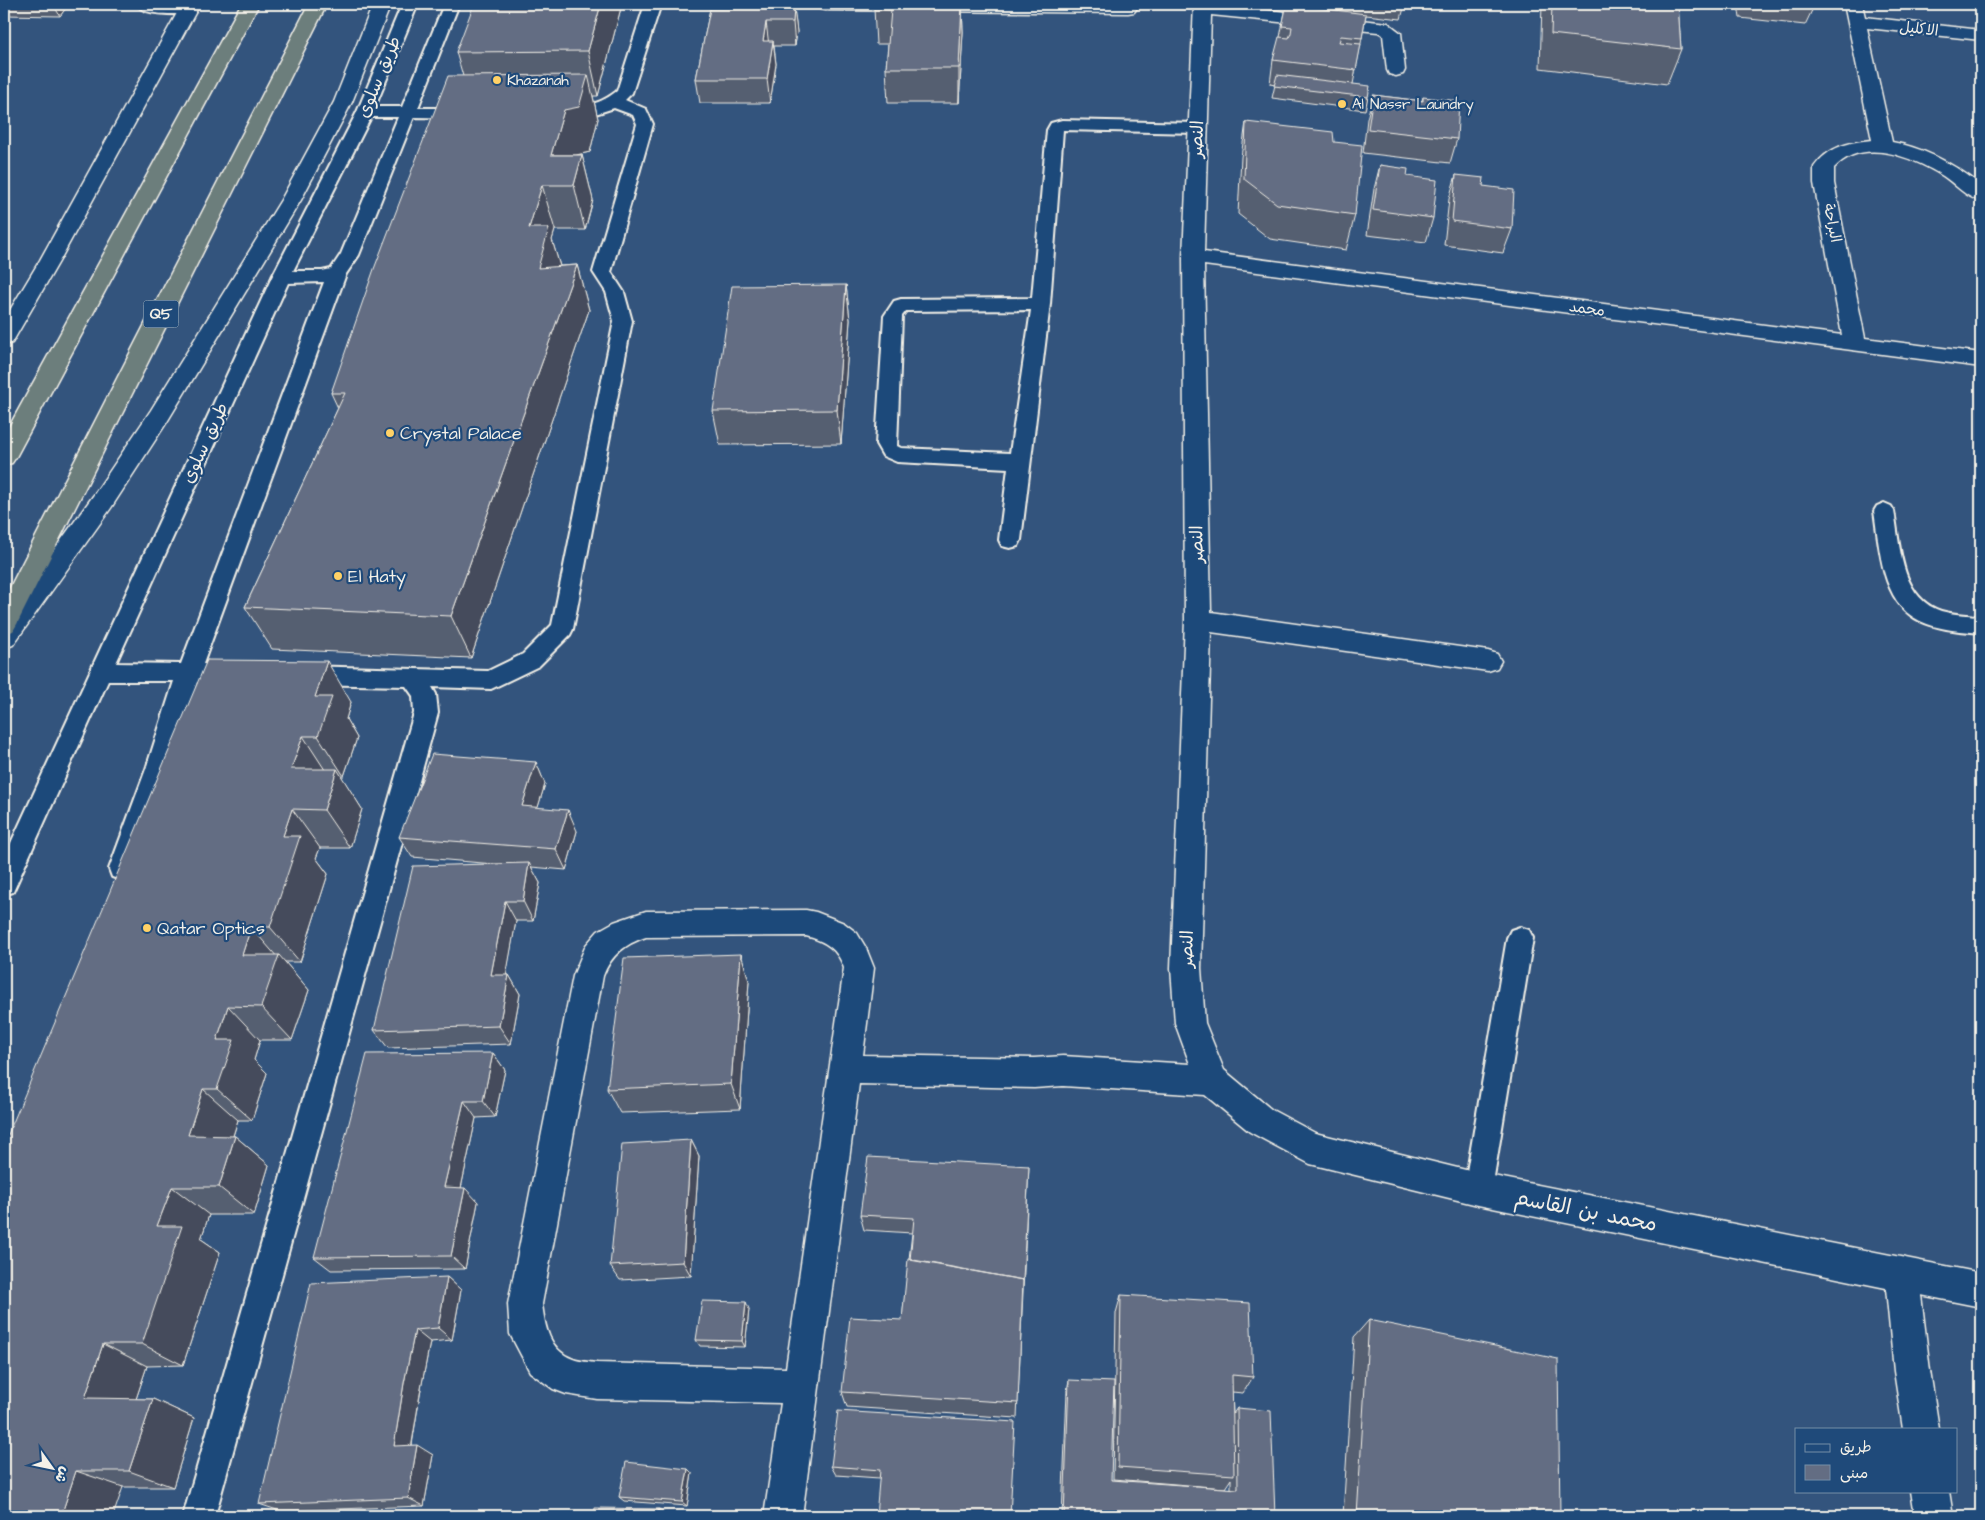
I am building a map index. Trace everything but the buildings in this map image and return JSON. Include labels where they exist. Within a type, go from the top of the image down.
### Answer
[{"type":"highway","points":[[4,457],[250,4]]},
{"type":"highway","name":"Q5","points":[[4,624],[318,4]]},
{"type":"street","name":"طريق سلوى","points":[[4,638],[102,502],[159,416],[291,200],[343,102],[382,4]]},
{"type":"street","points":[[1853,4],[1884,145]]},
{"type":"street","points":[[826,5],[1128,8]]},
{"type":"street","points":[[1202,6],[1382,26],[1392,34],[1396,70]]},
{"type":"street","name":"النصر","points":[[1202,6],[1194,257],[1198,620],[1186,968],[1190,1023],[1212,1080]]},
{"type":"street","points":[[4,338],[50,260],[190,7]]},
{"type":"street","name":"الاكليل","points":[[1857,22],[1981,35]]},
{"type":"street","name":"البراحة","points":[[1855,344],[1824,183],[1824,167],[1836,154],[1857,147],[1884,145],[1932,162],[1961,178],[1981,195]]},
{"type":"street","name":"محمد","points":[[1194,257],[1981,360]]},
{"type":"street","points":[[1198,620],[1488,661]]},
{"type":"street","points":[[783,1516],[859,968],[855,954],[847,941],[835,932],[821,926],[806,923],[646,924],[625,930],[607,942],[594,957],[588,976],[525,1304],[528,1334],[543,1359],[566,1376],[597,1381],[800,1386]]},
{"type":"street","points":[[846,1069],[1034,1073],[1063,1071],[1212,1080]]},
{"type":"street","name":"محمد بن القاسم","points":[[1212,1080],[1261,1121],[1310,1148],[1478,1189],[1981,1290]]},
{"type":"street","points":[[1902,1274],[1912,1371],[1921,1428]]},
{"type":"street","points":[[1930,1492],[1934,1516]]},
{"type":"lane","points":[[144,4],[150,7],[190,7]]},
{"type":"lane","name":"طريق سلوى","points":[[4,884],[281,277],[365,112],[410,4]]},
{"type":"lane","points":[[112,890],[158,769],[188,674],[337,273],[350,255],[452,4]]},
{"type":"lane","points":[[550,113],[578,113],[597,110],[614,102],[624,93],[653,4]]},
{"type":"lane","points":[[100,672],[140,670],[188,674],[269,674],[491,680],[531,660],[562,628],[623,322],[615,292],[602,272],[644,124],[640,112],[614,102]]},
{"type":"lane","points":[[365,112],[483,113]]},
{"type":"lane","points":[[1010,540],[1041,304],[1054,140],[1057,126],[1197,128]]},
{"type":"lane","points":[[281,277],[322,277],[337,273]]},
{"type":"lane","points":[[1019,461],[897,454],[890,451],[886,444],[893,316],[901,305],[1041,304]]},
{"type":"lane","points":[[1884,511],[1898,583],[1908,602],[1929,616],[1981,625]]},
{"type":"lane","points":[[200,1516],[426,713],[424,694],[412,677]]},
{"type":"lane","points":[[1478,1189],[1520,938]]},
{"type":"place","name":"Khazanah","points":[[497,80]]},
{"type":"place","name":"Al Nassr Laundry","points":[[1342,104]]},
{"type":"place","name":"Crystal Palace","points":[[390,433]]},
{"type":"place","name":"El Haty","points":[[338,576]]},
{"type":"place","name":"Qatar Optics","points":[[147,928]]}]
